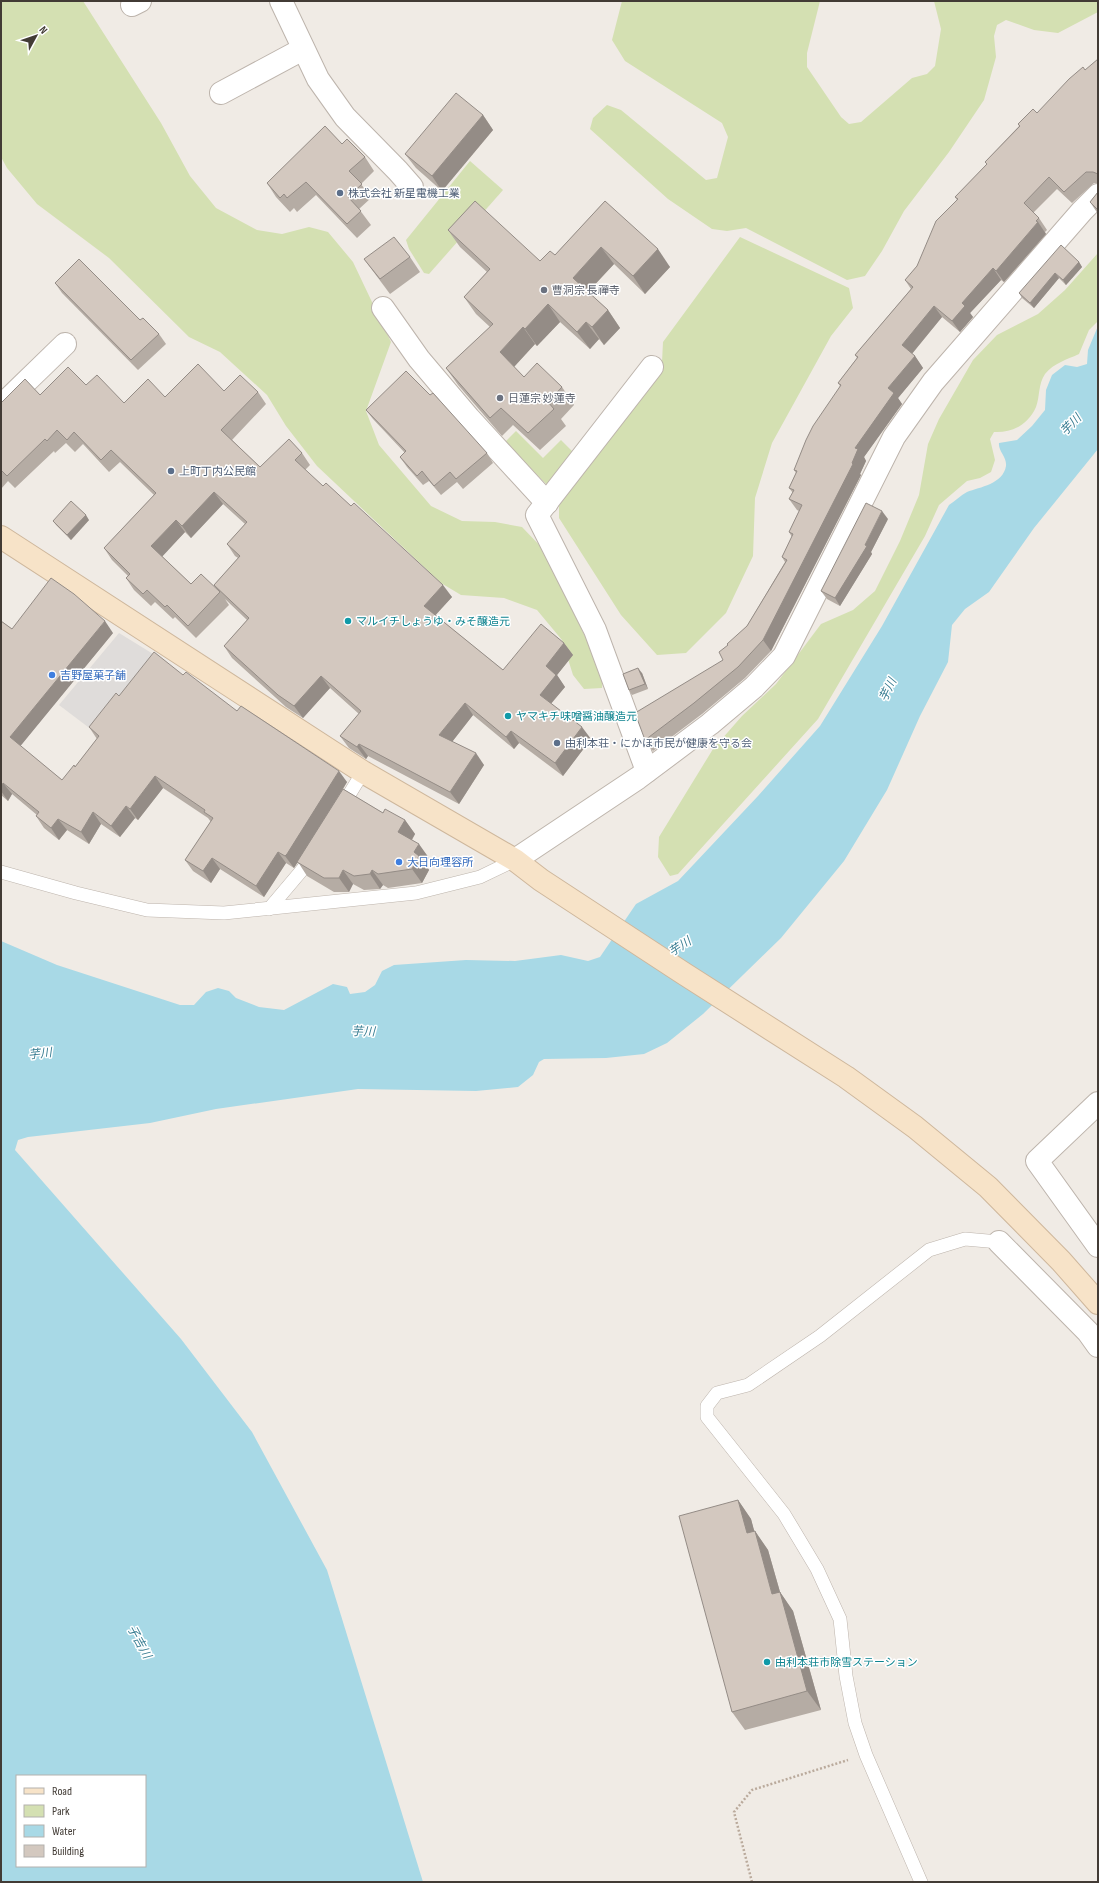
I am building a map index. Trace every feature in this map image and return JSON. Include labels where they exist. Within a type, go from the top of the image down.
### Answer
[{"type":"street","points":[[281,1],[318,79],[345,117],[398,171],[412,188]]},
{"type":"street","points":[[221,93],[303,49]]},
{"type":"street","points":[[515,860],[647,771],[710,724],[754,686],[784,656],[894,437],[933,382],[1082,211],[1098,195]]},
{"type":"street","points":[[383,308],[419,359],[469,418],[547,503]]},
{"type":"street","points":[[1,406],[65,344]]},
{"type":"street","points":[[647,771],[595,630],[537,515],[652,367]]},
{"type":"street","points":[[1,537],[363,772],[515,860],[541,880],[846,1077],[915,1127],[988,1187],[1061,1261],[1098,1303]]},
{"type":"street","points":[[1098,1103],[1037,1161],[1098,1246]]},
{"type":"street","points":[[999,1242],[1088,1332],[1098,1346]]},
{"type":"lane","points":[[335,818],[363,772]]},
{"type":"lane","points":[[269,909],[302,870],[319,844]]},
{"type":"lane","points":[[1,872],[76,893],[147,910],[224,913],[416,893],[480,877],[515,860]]},
{"type":"lane","points":[[921,1882],[866,1755],[855,1723],[846,1676],[840,1619],[817,1568],[784,1514],[707,1418],[707,1406],[717,1393],[748,1384],[820,1336],[929,1250],[965,1239],[999,1242]]},
{"type":"path","points":[[752,1882],[734,1812],[752,1790],[866,1755]]},
{"type":"green space","points":[[1,1],[83,1],[161,123],[190,176],[216,208],[257,230],[282,234],[309,227],[328,232],[353,262],[391,342],[366,411],[379,445],[431,506],[462,521],[495,522],[522,527],[547,553],[603,676],[602,688],[584,689],[573,675],[562,640],[537,610],[504,598],[461,595],[441,583],[317,466],[286,426],[267,395],[220,352],[189,337],[109,258],[37,204],[7,168],[1,157]]},
{"type":"green space","points":[[622,1],[820,1],[807,53],[807,67],[841,117],[849,124],[861,122],[912,78],[927,74],[935,66],[941,29],[934,1],[1098,1],[1098,12],[1058,33],[1034,30],[1006,20],[997,25],[994,36],[996,57],[984,100],[949,152],[904,211],[882,251],[865,276],[847,280],[746,228],[727,231],[712,229],[668,199],[590,129],[593,118],[607,105],[621,110],[706,180],[717,178],[728,137],[722,123],[625,61],[612,40]]},
{"type":"green space","points":[[470,161],[503,190],[429,274],[424,273],[409,249],[406,240]]},
{"type":"green space","points":[[740,237],[849,288],[853,308],[831,336],[772,443],[755,498],[753,556],[726,613],[686,653],[657,655],[621,615],[559,518],[559,498],[662,362],[663,342]]},
{"type":"green space","points":[[1098,253],[1098,321],[1089,330],[1079,354],[1056,364],[1045,374],[1041,382],[1036,407],[1029,419],[1019,427],[1007,431],[994,432],[990,439],[995,460],[991,472],[980,478],[967,481],[939,505],[925,536],[818,719],[678,874],[670,876],[658,857],[659,837],[713,749],[742,716],[776,684],[821,624],[853,610],[875,591],[900,541],[919,495],[928,444],[939,419],[973,360],[997,335],[1038,314],[1065,290]]},
{"type":"green space","points":[[516,431],[543,458],[561,440],[573,452],[548,486],[505,442]]},
{"type":"shaded area","points":[[119,633],[158,657],[96,733],[59,705]]},
{"type":"water","points":[[1098,326],[1098,449],[1034,528],[989,592],[965,609],[952,625],[948,662],[920,716],[887,790],[844,861],[781,938],[703,1014],[667,1043],[644,1054],[606,1058],[544,1059],[539,1062],[533,1075],[518,1087],[476,1091],[358,1089],[216,1109],[150,1123],[28,1137],[18,1140],[15,1150],[181,1339],[252,1432],[327,1570],[423,1882],[1,1882],[1,941],[57,965],[180,1005],[194,1005],[206,992],[218,988],[229,991],[236,998],[259,1007],[284,1010],[333,984],[347,987],[350,994],[365,992],[375,985],[382,971],[394,965],[466,960],[515,961],[561,955],[588,961],[600,957],[636,904],[678,881],[758,796],[820,726],[882,626],[949,505],[967,492],[996,481],[1004,472],[1006,463],[999,443],[1017,440],[1032,426],[1045,410],[1046,390],[1052,375],[1065,365],[1077,367],[1087,364],[1088,350]]},
{"type":"building","points":[[1098,59],[1098,174],[1086,172],[1064,192],[1049,177],[1024,203],[1039,218],[1036,221],[1038,222],[996,271],[993,268],[962,303],[965,306],[952,321],[934,306],[902,345],[915,356],[888,388],[894,393],[855,448],[858,449],[852,463],[853,464],[763,640],[738,667],[645,740],[635,713],[723,660],[719,652],[747,626],[787,560],[782,557],[793,534],[789,532],[802,505],[789,499],[794,490],[789,488],[797,471],[794,470],[806,440],[813,426],[841,385],[838,383],[858,357],[855,355],[913,287],[905,280],[917,266],[936,221],[958,199],[955,197],[987,164],[985,162],[1020,126],[1018,124],[1033,109],[1037,113],[1069,79],[1083,67],[1085,70]]},
{"type":"building","points":[[456,93],[483,115],[432,176],[405,154]]},
{"type":"building","points":[[325,126],[342,144],[347,139],[365,157],[349,171],[362,184],[348,197],[361,211],[347,224],[306,182],[287,198],[284,194],[280,198],[267,183]]},
{"type":"building","points":[[1098,192],[1098,210],[1090,202]]},
{"type":"building","points":[[475,201],[540,261],[550,251],[555,255],[605,201],[658,249],[633,276],[601,247],[573,278],[608,310],[592,327],[586,322],[577,332],[548,304],[525,329],[523,327],[500,352],[524,377],[537,363],[562,387],[548,402],[554,409],[528,433],[501,408],[490,418],[446,368],[493,324],[464,297],[490,269],[448,230]]},
{"type":"building","points":[[394,237],[410,257],[380,279],[364,259]]},
{"type":"building","points":[[1061,245],[1079,262],[1063,280],[1055,273],[1030,303],[1019,293]]},
{"type":"building","points":[[79,259],[140,320],[143,318],[159,334],[131,360],[55,283]]},
{"type":"building","points":[[198,364],[224,391],[240,375],[258,392],[221,430],[260,467],[289,439],[302,453],[295,460],[323,486],[326,483],[351,506],[354,503],[443,585],[424,606],[503,670],[541,624],[564,643],[546,666],[556,675],[540,695],[582,727],[555,763],[511,731],[506,737],[465,703],[439,735],[476,753],[450,792],[359,744],[357,747],[340,736],[361,711],[321,676],[294,706],[278,695],[224,646],[249,618],[214,585],[240,556],[227,544],[247,522],[214,492],[182,526],[176,520],[151,546],[191,584],[201,574],[220,592],[188,626],[167,605],[165,607],[147,590],[143,594],[126,578],[130,574],[104,548],[156,493],[111,450],[101,460],[74,432],[67,440],[57,430],[47,441],[45,439],[7,476],[1,470],[1,403],[25,379],[40,395],[68,367],[86,385],[97,375],[124,403],[148,379],[165,397]]},
{"type":"building","points":[[406,371],[430,395],[433,393],[487,453],[456,479],[450,472],[434,486],[422,471],[417,476],[400,457],[406,451],[366,410]]},
{"type":"building","points":[[71,501],[86,515],[67,535],[53,521]]},
{"type":"building","points":[[866,503],[882,511],[865,545],[867,546],[835,598],[821,591]]},
{"type":"building","points":[[51,578],[74,594],[105,621],[10,737],[62,780],[74,765],[75,767],[99,736],[89,727],[116,693],[119,696],[154,652],[183,675],[186,672],[237,711],[241,706],[339,771],[287,854],[285,856],[278,852],[256,886],[212,858],[203,871],[185,860],[213,818],[204,812],[205,810],[155,776],[130,809],[126,806],[111,826],[93,812],[81,832],[58,819],[51,828],[36,816],[39,812],[3,783],[1,788],[1,621],[12,629]]},
{"type":"building","points":[[638,668],[645,684],[629,690],[623,674]]},
{"type":"building","points":[[343,789],[383,813],[385,809],[405,820],[398,832],[419,844],[414,852],[419,856],[412,869],[378,874],[372,870],[370,874],[354,876],[343,870],[339,878],[324,878],[297,862]]},
{"type":"building","name":"由利本荘市除雪ステーション","points":[[738,1500],[747,1533],[755,1531],[772,1594],[780,1592],[807,1691],[732,1712],[679,1516]]},
{"type":"place","name":"株式会社 新星電機工業","points":[[340,193]]},
{"type":"place","name":"曹洞宗 長禪寺","points":[[544,290]]},
{"type":"place","name":"日蓮宗 妙蓮寺","points":[[500,398]]},
{"type":"place","name":"上町丁内公民館","points":[[171,471]]},
{"type":"place","name":"マルイチしょうゆ・みそ醸造元","points":[[348,621]]},
{"type":"place","name":"吉野屋菓子舗","points":[[52,675]]},
{"type":"place","name":"ヤマキチ味噌醤油醸造元","points":[[508,716]]},
{"type":"place","name":"由利本荘・にかほ市民が健康を守る会","points":[[557,743]]},
{"type":"place","name":"大日向理容所","points":[[399,862]]},
{"type":"place","name":"由利本荘市除雪ステーション","points":[[767,1662]]},
{"type":"water label","name":"芋川","points":[[1071,425]]},
{"type":"water label","name":"芋川","points":[[888,690]]},
{"type":"water label","name":"芋川","points":[[680,947]]},
{"type":"water label","name":"芋川","points":[[363,1032]]},
{"type":"water label","name":"芋川","points":[[40,1054]]},
{"type":"water label","name":"子吉川","points":[[139,1642]]}]
